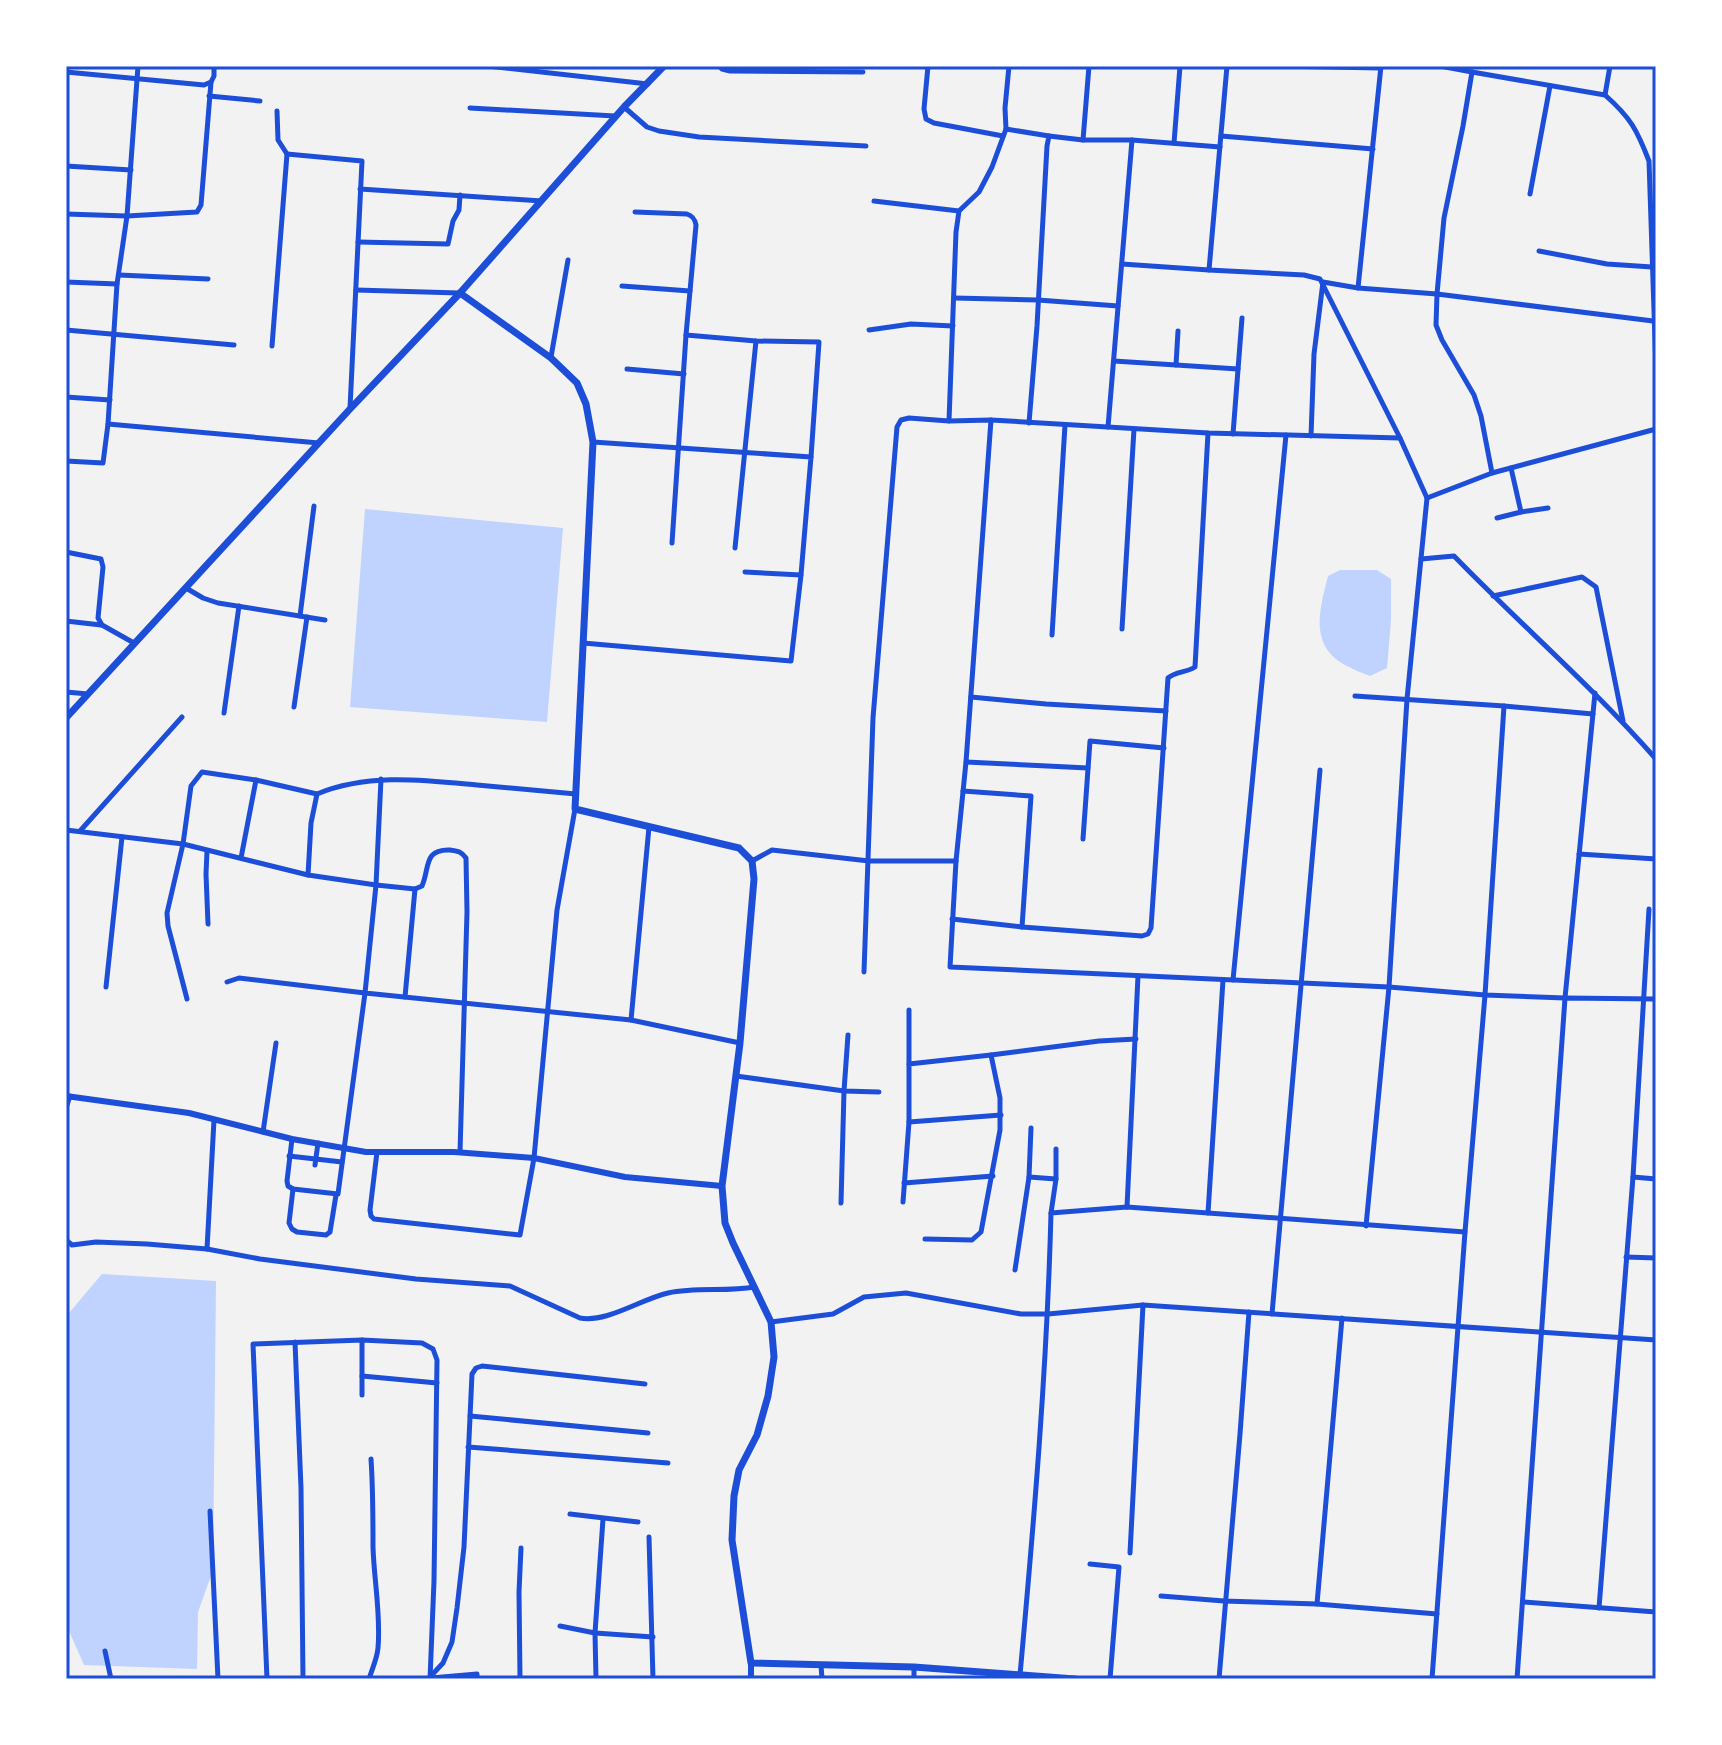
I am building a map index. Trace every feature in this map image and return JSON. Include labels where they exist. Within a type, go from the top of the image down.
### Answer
[{"type":"main road","points":[[66,718],[460,293],[664,66]]},
{"type":"main road","points":[[460,293],[551,358],[577,383],[586,404],[593,442],[575,809],[739,848],[752,861],[754,879],[740,1043],[722,1186],[725,1223],[771,1322],[774,1357],[768,1396],[757,1435],[739,1470],[734,1496],[732,1540],[751,1663],[914,1667],[1003,1677],[1075,1679]]},
{"type":"street","points":[[66,461],[103,463],[105,460],[117,284],[127,216],[138,66]]},
{"type":"street","points":[[66,214],[127,216],[197,212],[201,205],[214,66]]},
{"type":"street","points":[[487,66],[648,84]]},
{"type":"street","points":[[719,66],[730,71],[863,72]]},
{"type":"street","points":[[928,66],[926,119],[1003,136]]},
{"type":"street","points":[[949,421],[953,260],[959,211],[979,192],[1006,129],[1009,66]]},
{"type":"street","points":[[1083,140],[1089,66]]},
{"type":"street","points":[[1174,143],[1180,66]]},
{"type":"street","points":[[1209,270],[1227,66]]},
{"type":"street","points":[[1277,66],[1380,67],[1358,288]]},
{"type":"street","points":[[1440,66],[1605,95],[1636,129],[1653,161],[1652,267],[1656,370]]},
{"type":"street","points":[[1605,95],[1610,66]]},
{"type":"street","points":[[1649,66],[1656,67]]},
{"type":"street","points":[[66,72],[204,85],[211,82]]},
{"type":"street","points":[[1472,72],[1444,218],[1436,325],[1474,395],[1492,473]]},
{"type":"street","points":[[1530,194],[1550,86]]},
{"type":"street","points":[[209,96],[260,101]]},
{"type":"street","points":[[624,107],[647,127],[659,131],[699,137],[866,146]]},
{"type":"street","points":[[470,108],[616,116]]},
{"type":"street","points":[[272,346],[287,154],[278,140],[277,111]]},
{"type":"street","points":[[1006,129],[1083,140],[1132,140],[1220,147]]},
{"type":"street","points":[[1029,423],[1049,136]]},
{"type":"street","points":[[1221,136],[1373,149]]},
{"type":"street","points":[[1108,427],[1132,140]]},
{"type":"street","points":[[287,154],[362,161],[350,409]]},
{"type":"street","points":[[66,166],[131,170]]},
{"type":"street","points":[[360,189],[542,201]]},
{"type":"street","points":[[358,242],[448,244],[459,210],[460,195]]},
{"type":"street","points":[[874,201],[959,211]]},
{"type":"street","points":[[635,212],[687,214],[695,220],[672,543]]},
{"type":"street","points":[[1539,251],[1607,264],[1652,267]]},
{"type":"street","points":[[551,358],[568,260]]},
{"type":"street","points":[[1122,264],[1309,276],[1323,282],[1358,288],[1437,294],[1653,321]]},
{"type":"street","points":[[119,275],[208,279]]},
{"type":"street","points":[[66,282],[117,284]]},
{"type":"street","points":[[1311,436],[1314,354],[1323,282]]},
{"type":"street","points":[[1323,282],[1427,498],[1407,699],[1389,987],[1366,1226]]},
{"type":"street","points":[[622,286],[690,291]]},
{"type":"street","points":[[356,290],[460,293]]},
{"type":"street","points":[[954,298],[1118,306]]},
{"type":"street","points":[[1233,434],[1242,318]]},
{"type":"street","points":[[869,330],[911,324],[953,326]]},
{"type":"street","points":[[66,330],[234,345]]},
{"type":"street","points":[[1176,365],[1178,331]]},
{"type":"street","points":[[583,643],[791,661],[801,575],[819,342],[686,335]]},
{"type":"street","points":[[735,548],[756,341]]},
{"type":"street","points":[[1114,361],[1238,369]]},
{"type":"street","points":[[627,369],[684,374]]},
{"type":"street","points":[[66,397],[110,400]]},
{"type":"street","points":[[864,972],[873,718],[897,427],[901,420],[991,420],[1208,433],[1400,438]]},
{"type":"street","points":[[991,420],[950,967],[1389,987],[1485,995],[1656,999]]},
{"type":"street","points":[[108,424],[319,443]]},
{"type":"street","points":[[1052,635],[1065,425]]},
{"type":"street","points":[[1122,629],[1134,429]]},
{"type":"street","points":[[1427,498],[1492,473],[1656,429]]},
{"type":"street","points":[[952,919],[1022,927],[1148,934],[1151,928],[1168,678],[1195,667],[1208,433]]},
{"type":"street","points":[[1233,980],[1286,435]]},
{"type":"street","points":[[593,442],[811,457]]},
{"type":"street","points":[[1511,468],[1521,512]]},
{"type":"street","points":[[294,707],[314,506]]},
{"type":"street","points":[[1497,518],[1548,508]]},
{"type":"street","points":[[66,552],[101,559],[103,567],[98,618],[102,625]]},
{"type":"street","points":[[1421,559],[1454,556],[1595,693],[1656,759]]},
{"type":"street","points":[[745,572],[801,575]]},
{"type":"street","points":[[1493,596],[1582,577],[1591,582],[1596,587],[1623,722]]},
{"type":"street","points":[[185,587],[218,603],[325,620]]},
{"type":"street","points":[[224,713],[239,606]]},
{"type":"street","points":[[66,621],[102,625],[134,643]]},
{"type":"street","points":[[66,692],[88,694]]},
{"type":"street","points":[[1517,1679],[1565,998],[1595,693]]},
{"type":"street","points":[[1355,696],[1593,714]]},
{"type":"street","points":[[971,697],[1166,711]]},
{"type":"street","points":[[1432,1679],[1504,706]]},
{"type":"street","points":[[80,832],[182,717]]},
{"type":"street","points":[[1083,839],[1090,741],[1164,748]]},
{"type":"street","points":[[966,762],[1088,768]]},
{"type":"street","points":[[1272,1314],[1320,770]]},
{"type":"street","points":[[187,999],[167,913],[183,844],[191,786],[202,772],[317,794],[335,786],[381,779],[434,780],[576,794]]},
{"type":"street","points":[[293,1189],[289,1223],[292,1229],[326,1235],[330,1232],[336,1194],[340,1190],[365,993],[376,885],[381,779]]},
{"type":"street","points":[[241,858],[256,780]]},
{"type":"street","points":[[963,791],[1031,796],[1022,927]]},
{"type":"street","points":[[308,875],[311,823],[317,794]]},
{"type":"street","points":[[377,1152],[370,1210],[374,1219],[520,1235],[534,1158],[557,910],[575,809]]},
{"type":"street","points":[[631,1020],[649,827]]},
{"type":"street","points":[[66,830],[183,844],[308,875],[415,889],[422,886],[432,854],[440,850],[463,853],[466,858],[467,912],[460,1152]]},
{"type":"street","points":[[106,987],[122,837]]},
{"type":"street","points":[[752,861],[772,850],[869,861],[956,861]]},
{"type":"street","points":[[207,851],[208,924]]},
{"type":"street","points":[[1579,854],[1656,859]]},
{"type":"street","points":[[405,997],[415,889]]},
{"type":"street","points":[[1599,1608],[1633,1177],[1649,909]]},
{"type":"street","points":[[1127,1207],[1138,976]]},
{"type":"street","points":[[227,982],[239,978],[548,1010],[631,1020],[740,1043]]},
{"type":"street","points":[[1208,1213],[1223,980]]},
{"type":"street","points":[[903,1202],[909,1122],[909,1010]]},
{"type":"street","points":[[841,1203],[848,1035]]},
{"type":"street","points":[[909,1064],[1136,1039]]},
{"type":"street","points":[[263,1132],[276,1043]]},
{"type":"street","points":[[925,1239],[972,1240],[983,1227],[1001,1115],[991,1055]]},
{"type":"street","points":[[736,1076],[844,1091],[879,1092]]},
{"type":"street","points":[[66,1108],[68,1096],[189,1113],[292,1139],[343,1148],[534,1158],[625,1177],[722,1186]]},
{"type":"street","points":[[909,1122],[1001,1115]]},
{"type":"street","points":[[207,1249],[214,1120]]},
{"type":"street","points":[[1015,1270],[1029,1177],[1031,1128]]},
{"type":"street","points":[[292,1139],[288,1186],[336,1194]]},
{"type":"street","points":[[315,1162],[318,1143]]},
{"type":"street","points":[[1020,1676],[1036,1504],[1056,1149]]},
{"type":"street","points":[[289,1156],[315,1162],[342,1162]]},
{"type":"street","points":[[904,1183],[993,1176]]},
{"type":"street","points":[[1029,1177],[1056,1179]]},
{"type":"street","points":[[1633,1177],[1656,1179]]},
{"type":"street","points":[[1051,1213],[1127,1207],[1465,1232]]},
{"type":"street","points":[[66,1241],[72,1245],[96,1242],[207,1249],[416,1279],[510,1286],[580,1318],[589,1319],[604,1317],[667,1293],[755,1287]]},
{"type":"street","points":[[1626,1257],[1656,1258]]},
{"type":"street","points":[[771,1322],[833,1314],[864,1297],[906,1293],[1021,1314],[1143,1305],[1656,1340]]},
{"type":"street","points":[[1130,1553],[1143,1305]]},
{"type":"street","points":[[1219,1679],[1249,1312]]},
{"type":"street","points":[[1317,1604],[1342,1318]]},
{"type":"street","points":[[362,1340],[362,1395]]},
{"type":"street","points":[[267,1679],[253,1344],[362,1340],[422,1343],[433,1349],[437,1360],[430,1678]]},
{"type":"street","points":[[295,1342],[303,1679]]},
{"type":"street","points":[[430,1678],[443,1663],[452,1642],[464,1547],[472,1374],[476,1368],[482,1366],[645,1384]]},
{"type":"street","points":[[362,1376],[437,1383]]},
{"type":"street","points":[[470,1416],[648,1433]]},
{"type":"street","points":[[468,1447],[668,1463]]},
{"type":"street","points":[[369,1679],[377,1651],[378,1631],[371,1459]]},
{"type":"street","points":[[210,1511],[218,1679]]},
{"type":"street","points":[[570,1514],[638,1522]]},
{"type":"street","points":[[596,1679],[595,1633],[603,1519]]},
{"type":"street","points":[[649,1537],[653,1679]]},
{"type":"street","points":[[520,1679],[521,1548]]},
{"type":"street","points":[[1090,1564],[1119,1567],[1110,1679]]},
{"type":"street","points":[[1161,1596],[1437,1614]]},
{"type":"street","points":[[1523,1602],[1656,1612]]},
{"type":"street","points":[[560,1626],[595,1633],[653,1637]]},
{"type":"street","points":[[105,1651],[111,1679]]},
{"type":"street","points":[[751,1663],[751,1679]]},
{"type":"street","points":[[821,1665],[822,1679]]},
{"type":"street","points":[[914,1667],[914,1679]]},
{"type":"street","points":[[430,1678],[477,1674],[477,1679]]},
{"type":"water","points":[[365,509],[563,528],[547,722],[350,707]]},
{"type":"water","points":[[1340,570],[1377,570],[1391,579],[1387,668],[1370,676],[1335,658],[1322,637],[1320,614],[1328,576]]},
{"type":"water","points":[[102,1274],[216,1281],[213,1570],[198,1612],[197,1669],[84,1665],[66,1624],[66,1313]]}]
